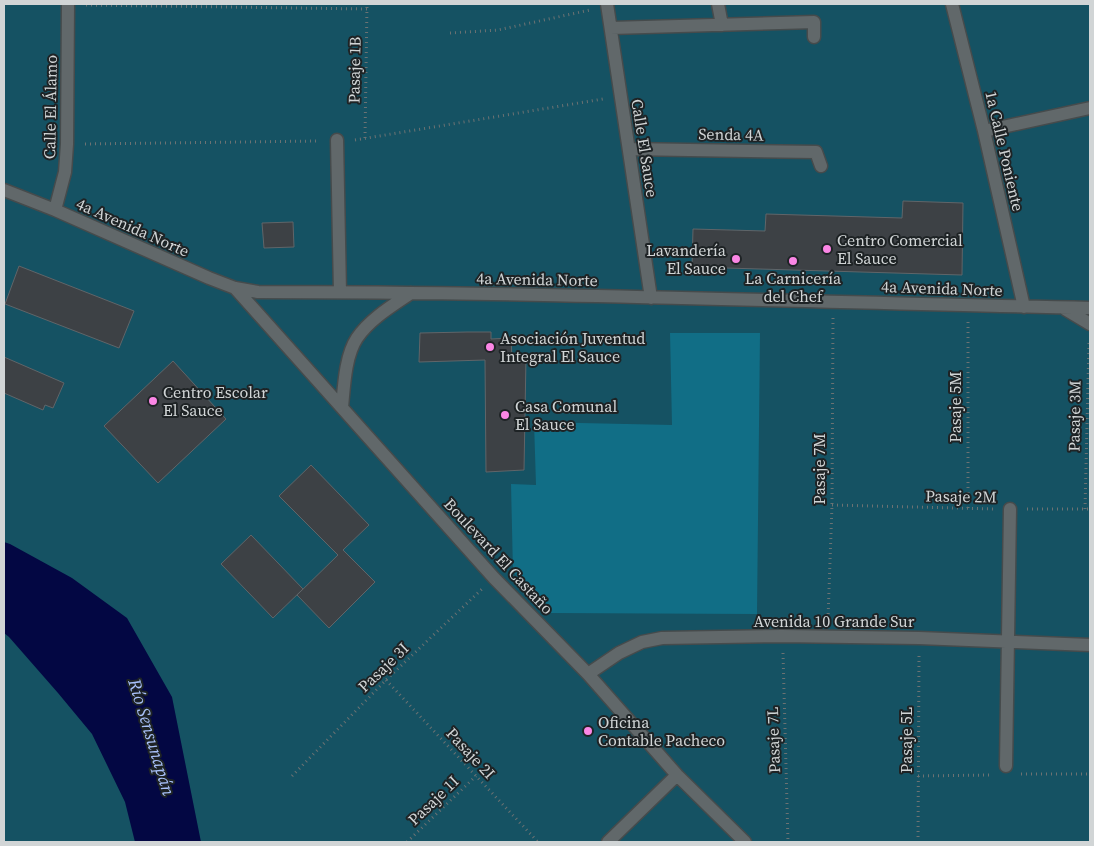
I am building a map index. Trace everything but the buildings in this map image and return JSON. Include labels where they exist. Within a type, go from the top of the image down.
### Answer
[{"type":"street","name":"Calle El Álamo","points":[[55,210],[65,172],[67,144],[68,4]]},
{"type":"street","points":[[718,4],[722,25]]},
{"type":"street","name":"1a Calle Poniente","points":[[952,4],[984,131],[1024,307]]},
{"type":"street","name":"Calle El Sauce","points":[[607,5],[652,298]]},
{"type":"street","points":[[610,28],[814,22],[814,37]]},
{"type":"street","points":[[984,131],[1090,108]]},
{"type":"street","points":[[338,140],[340,292]]},
{"type":"street","name":"Senda 4A","points":[[629,149],[816,152],[821,166]]},
{"type":"street","name":"4a Avenida Norte","points":[[4,190],[55,210],[209,278],[234,288],[258,292],[833,301],[1090,308]]},
{"type":"street","name":"Boulevard El Castaño","points":[[234,288],[494,578],[588,674],[677,775],[745,842]]},
{"type":"street","points":[[342,407],[348,358],[356,339],[374,320],[411,293]]},
{"type":"street","points":[[1063,308],[1090,323]]},
{"type":"street","points":[[1006,766],[1010,509]]},
{"type":"street","name":"Avenida 10 Grande Sur","points":[[588,674],[619,653],[642,642],[662,638],[782,636],[919,638],[1090,645]]},
{"type":"street","points":[[608,842],[677,775]]},
{"type":"path","points":[[68,4],[368,9]]},
{"type":"path","name":"Pasaje 1B","points":[[365,138],[367,4]]},
{"type":"path","points":[[450,33],[498,30],[607,5]]},
{"type":"path","name":"Pasaje 7M","points":[[828,637],[832,506],[833,301]]},
{"type":"path","name":"Pasaje 5M","points":[[968,306],[968,509]]},
{"type":"path","name":"Pasaje 3M","points":[[1085,509],[1090,323]]},
{"type":"path","name":"Pasaje 2M","points":[[832,506],[1090,509]]},
{"type":"path","name":"Pasaje 3I","points":[[292,776],[386,680],[494,578]]},
{"type":"path","name":"Pasaje 7L","points":[[782,636],[788,842]]},
{"type":"path","name":"Pasaje 5L","points":[[918,842],[919,638]]},
{"type":"path","name":"Pasaje 2I","points":[[386,680],[538,842]]},
{"type":"path","name":"Pasaje 1I","points":[[407,842],[476,776]]},
{"type":"shaded area","points":[[4,4],[1090,4],[1090,842],[4,842]]},
{"type":"shaded area","points":[[670,333],[760,333],[757,614],[551,613],[513,572],[511,484],[536,485],[534,422],[672,425]]},
{"type":"water","name":"Río Sensunapán","points":[[4,542],[72,578],[127,618],[172,697],[201,842],[135,842],[125,802],[92,734],[4,633]]},
{"type":"place","name":"Centro Comercial El Sauce","points":[[827,249]]},
{"type":"place","name":"Lavandería El Sauce","points":[[736,259]]},
{"type":"place","name":"La Carnicería del Chef","points":[[793,261]]},
{"type":"place","name":"Asociación Juventud Integral El Sauce","points":[[490,347]]},
{"type":"place","name":"Centro Escolar El Sauce","points":[[153,401]]},
{"type":"place","name":"Casa Comunal El Sauce","points":[[505,415]]},
{"type":"place","name":"Oficina Contable Pacheco","points":[[588,731]]}]
